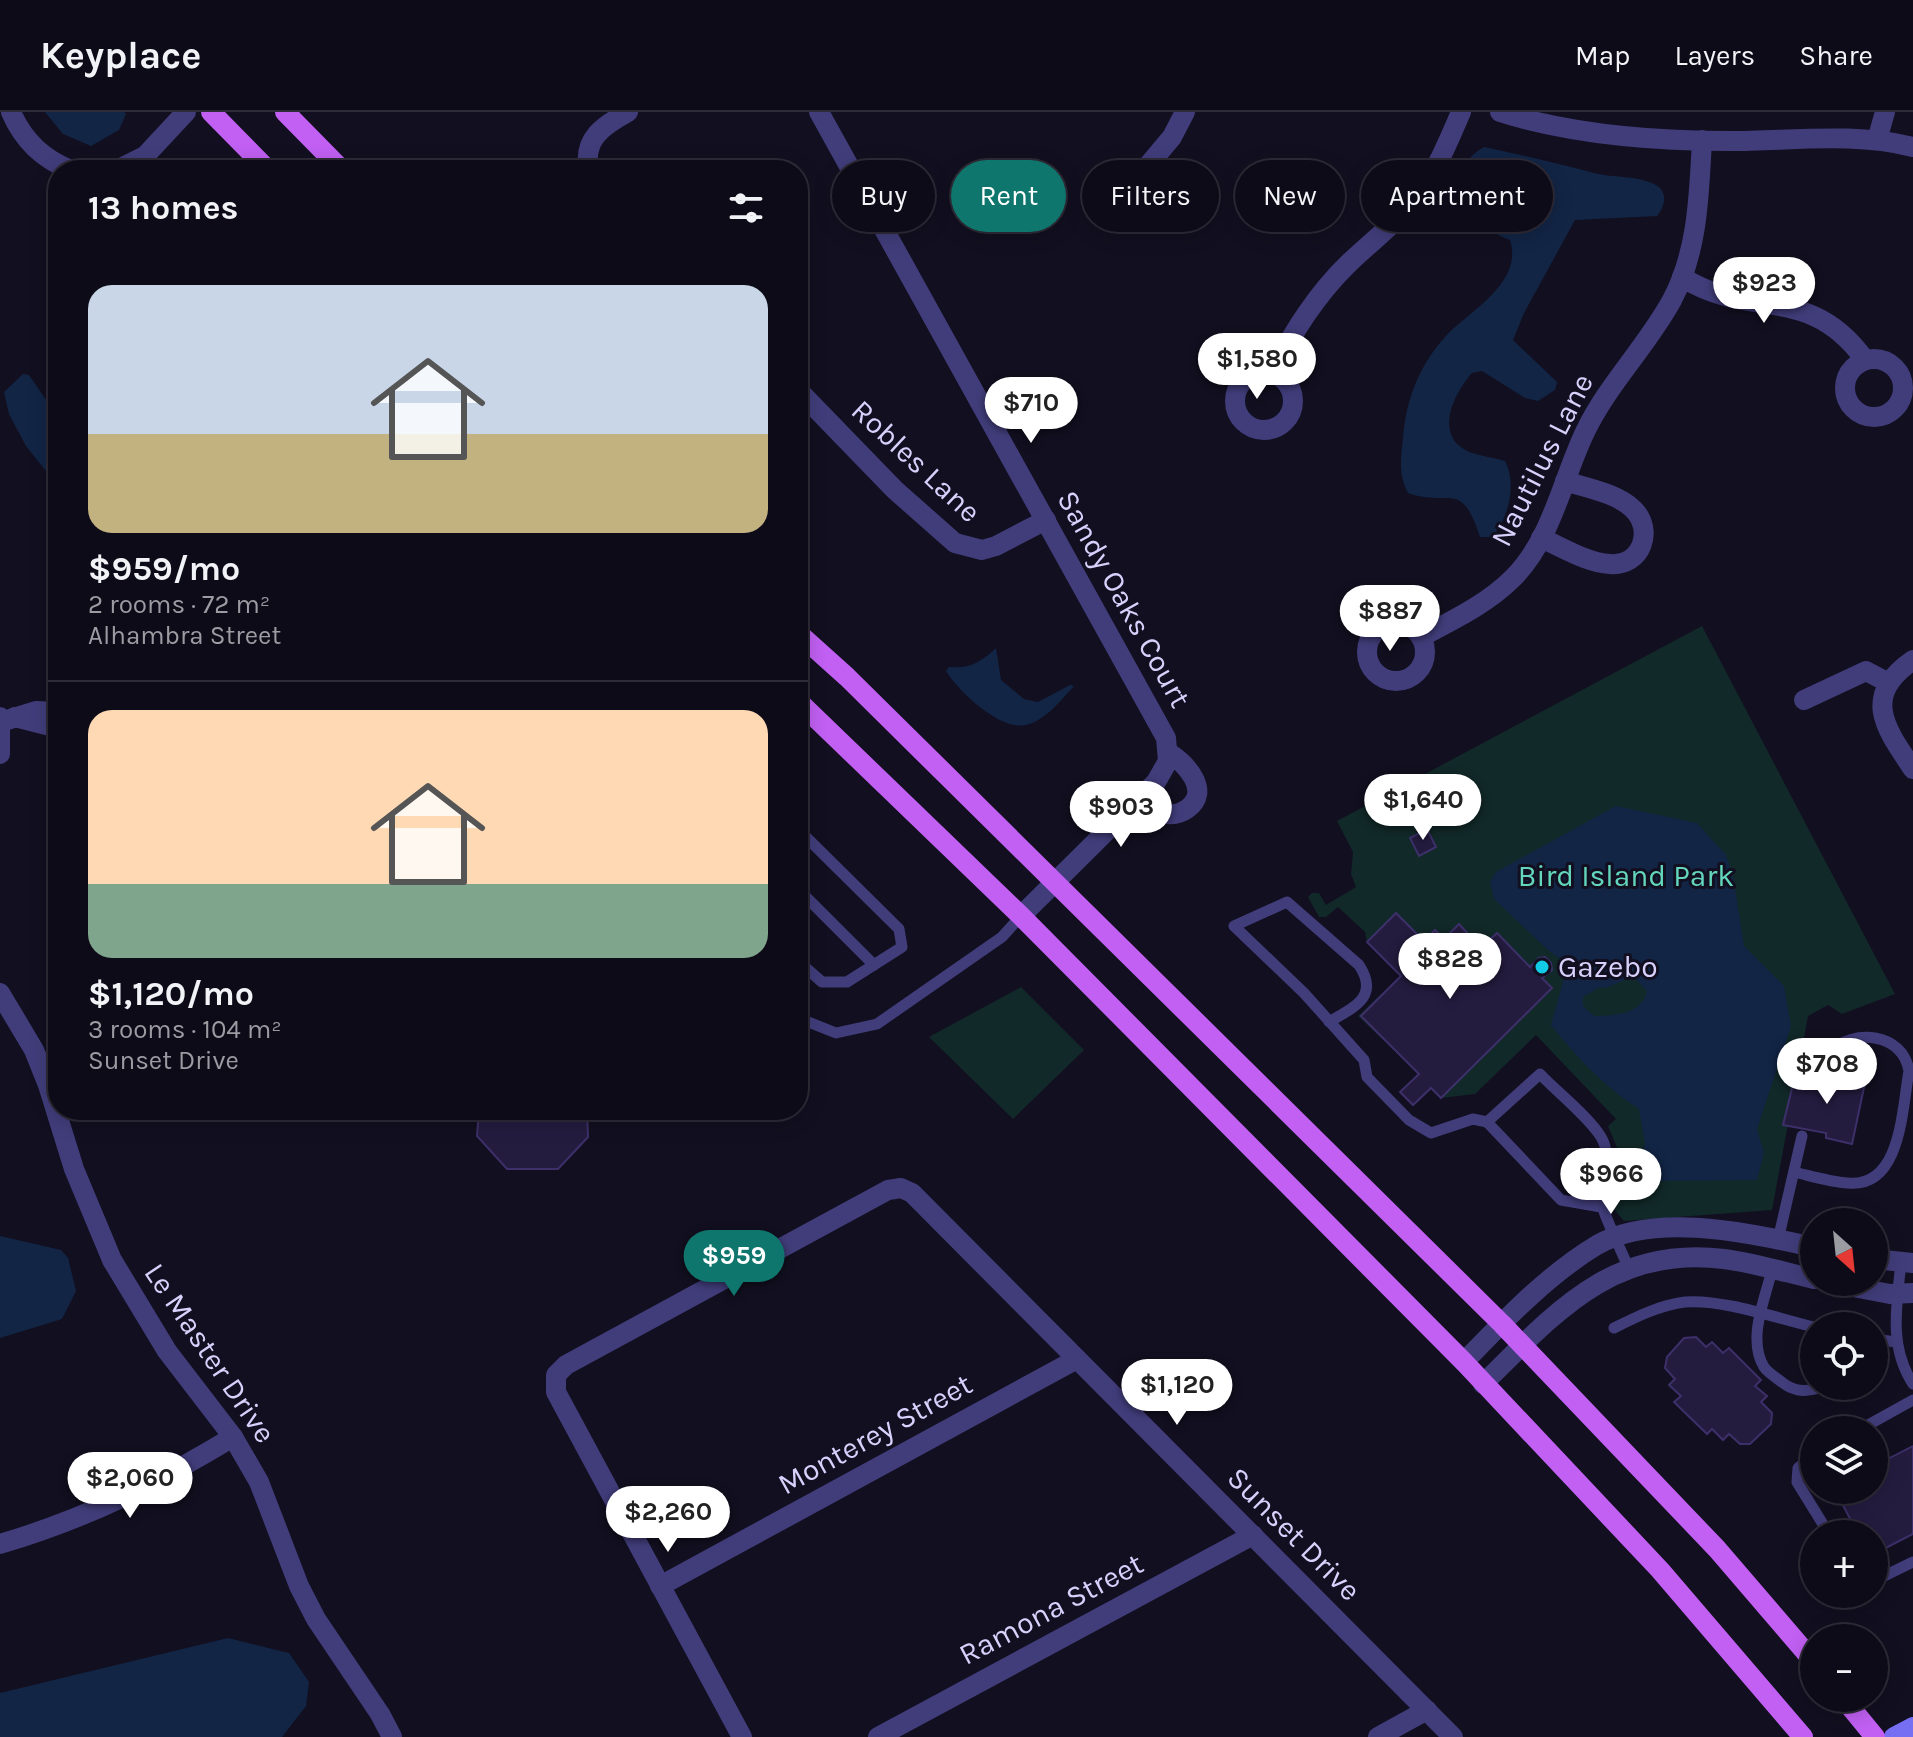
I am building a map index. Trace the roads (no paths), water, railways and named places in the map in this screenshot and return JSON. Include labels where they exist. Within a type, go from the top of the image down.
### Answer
[{"type":"main road","points":[[211,112],[258,160]]},
{"type":"main road","points":[[285,112],[332,160]]},
{"type":"main road","points":[[808,642],[1502,1324],[1717,1549],[1800,1646]]},
{"type":"main road","points":[[808,711],[1021,916],[1464,1362],[1660,1570],[1803,1737]]},
{"type":"main road","points":[[1854,1712],[1875,1737]]},
{"type":"street","points":[[11,112],[22,134],[37,151],[53,160]]},
{"type":"street","points":[[137,160],[145,156],[186,112]]},
{"type":"street","points":[[589,160],[588,149],[594,136],[605,125],[628,112]]},
{"type":"street","name":"Sandy Oaks Court","points":[[819,112],[1166,738],[1169,753],[1164,773],[1139,799]]},
{"type":"street","points":[[1153,160],[1172,137],[1185,112]]},
{"type":"street","points":[[1272,373],[1307,313],[1328,285],[1398,220],[1419,194],[1461,112]]},
{"type":"street","points":[[1500,112],[1567,120],[1637,137],[1877,140],[1913,147]]},
{"type":"street","points":[[1877,140],[1885,112]]},
{"type":"street","name":"Nautilus Lane","points":[[1421,637],[1494,594],[1527,561],[1541,538],[1585,431],[1611,387],[1663,314],[1682,277],[1699,197],[1702,140]]},
{"type":"street","points":[[1682,277],[1715,294],[1815,315],[1845,335],[1865,360]]},
{"type":"street","name":"Robles Lane","points":[[808,400],[895,490],[955,543],[968,549],[996,546],[1046,520]]},
{"type":"street","points":[[1541,538],[1614,565],[1631,560],[1643,546],[1645,528],[1635,511],[1610,496],[1565,481]]},
{"type":"street","points":[[1913,660],[1886,689],[1882,712],[1885,727],[1913,769]]},
{"type":"street","points":[[1804,700],[1866,671],[1886,689]]},
{"type":"street","points":[[5,718],[48,712]]},
{"type":"street","points":[[5,718],[48,727]]},
{"type":"street","points":[[0,754],[5,718]]},
{"type":"street","points":[[1021,916],[1139,799],[1170,814],[1179,814],[1193,804],[1197,788],[1195,781],[1182,761],[1169,753]]},
{"type":"street","name":"Le Master Drive","points":[[0,993],[34,1050],[48,1085]]},
{"type":"street","name":"Le Master Drive","points":[[59,1120],[74,1169],[112,1260],[167,1351],[233,1437],[259,1482],[299,1586],[316,1619],[392,1737]]},
{"type":"street","name":"Sunset Drive","points":[[660,1586],[556,1392],[556,1375],[566,1365],[881,1194],[901,1188],[912,1193],[1453,1737]]},
{"type":"street","points":[[1464,1362],[1569,1265],[1616,1237],[1675,1228],[1710,1228],[1800,1244]]},
{"type":"street","points":[[1772,1270],[1778,1240]]},
{"type":"street","points":[[1483,1384],[1576,1296],[1628,1267],[1690,1257],[1725,1259],[1800,1276]]},
{"type":"street","name":"Monterey Street","points":[[660,1586],[1077,1359]]},
{"type":"street","points":[[0,1544],[86,1515],[141,1491],[233,1437]]},
{"type":"street","name":"Ramona Street","points":[[878,1737],[1253,1535]]},
{"type":"street","points":[[660,1586],[742,1737]]},
{"type":"street","points":[[1378,1737],[1427,1710]]},
{"type":"street","points":[[1894,1737],[1913,1727]]},
{"type":"lane","points":[[808,839],[899,929],[902,947],[847,982],[822,982],[808,970]]},
{"type":"lane","points":[[808,899],[874,965]]},
{"type":"lane","points":[[1329,1022],[1357,1005],[1366,994],[1367,978],[1359,965],[1287,902],[1234,926],[1304,993],[1329,1022],[1364,1060],[1367,1077],[1409,1120],[1431,1133],[1473,1119],[1487,1122],[1561,1200],[1601,1207]]},
{"type":"lane","points":[[808,1022],[836,1033],[877,1024],[1002,937],[1021,916]]},
{"type":"lane","points":[[1794,1172],[1850,1184],[1860,1182],[1880,1173],[1894,1151],[1909,1071],[1907,1058],[1900,1050],[1879,1039],[1854,1039],[1831,1051],[1817,1074]]},
{"type":"lane","points":[[1487,1122],[1540,1074],[1601,1136],[1608,1154],[1599,1189],[1601,1207],[1628,1267]]},
{"type":"lane","points":[[1778,1240],[1802,1136]]},
{"type":"lane","points":[[1907,1262],[1906,1293],[1896,1342],[1904,1370],[1913,1384]]},
{"type":"lane","points":[[1772,1270],[1756,1333],[1758,1349],[1765,1368],[1792,1390],[1800,1390]]},
{"type":"lane","points":[[1614,1328],[1643,1314],[1684,1302],[1800,1324]]},
{"type":"lane","points":[[1888,1341],[1896,1342]]},
{"type":"lane","points":[[1884,1416],[1913,1400]]},
{"type":"lane","points":[[1800,1466],[1797,1482],[1800,1487]]},
{"type":"lane","points":[[1888,1574],[1913,1562]]},
{"type":"water","points":[[45,112],[126,114],[119,130],[91,146],[63,134]]},
{"type":"water","points":[[1484,147],[1543,160],[1468,160]]},
{"type":"water","points":[[1553,163],[1601,175],[1646,181],[1662,192],[1663,206],[1657,216],[1575,220],[1524,313],[1513,340],[1557,382],[1555,390],[1538,401],[1525,398],[1482,371],[1472,373],[1459,391],[1449,424],[1457,444],[1471,453],[1505,461],[1509,470],[1511,490],[1503,520],[1492,537],[1480,537],[1467,507],[1460,501],[1408,493],[1401,466],[1403,438],[1407,410],[1421,372],[1445,337],[1491,296],[1501,283],[1509,270],[1512,256],[1510,240],[1494,232],[1553,232]]},
{"type":"water","points":[[23,374],[29,375],[48,403],[48,474],[26,446],[9,414],[4,392]]},
{"type":"water","points":[[996,648],[1001,680],[1024,699],[1038,702],[1070,685],[1074,686],[1053,709],[1033,723],[1016,725],[1004,722],[981,708],[946,671],[949,667],[975,664]]},
{"type":"water","points":[[1616,806],[1697,823],[1726,855],[1733,876],[1744,946],[1784,986],[1791,1026],[1757,1129],[1764,1153],[1757,1180],[1650,1181],[1641,1160],[1645,1143],[1639,1109],[1592,1071],[1551,1025],[1568,964],[1549,951],[1494,899],[1490,882],[1496,872]],"holes":[[[1633,976],[1647,991],[1640,1005],[1619,1014],[1594,1016],[1583,1006],[1583,997],[1600,987],[1606,988]]]},
{"type":"water","points":[[0,1236],[61,1250],[68,1258],[76,1291],[62,1319],[0,1338]]},
{"type":"water","points":[[228,1638],[289,1653],[309,1682],[306,1706],[282,1737],[0,1737],[0,1693]]},
{"type":"place","name":"Gazebo","points":[[1542,967]]},
{"type":"park label","name":"Bird Island Park","points":[[1626,876]]}]
